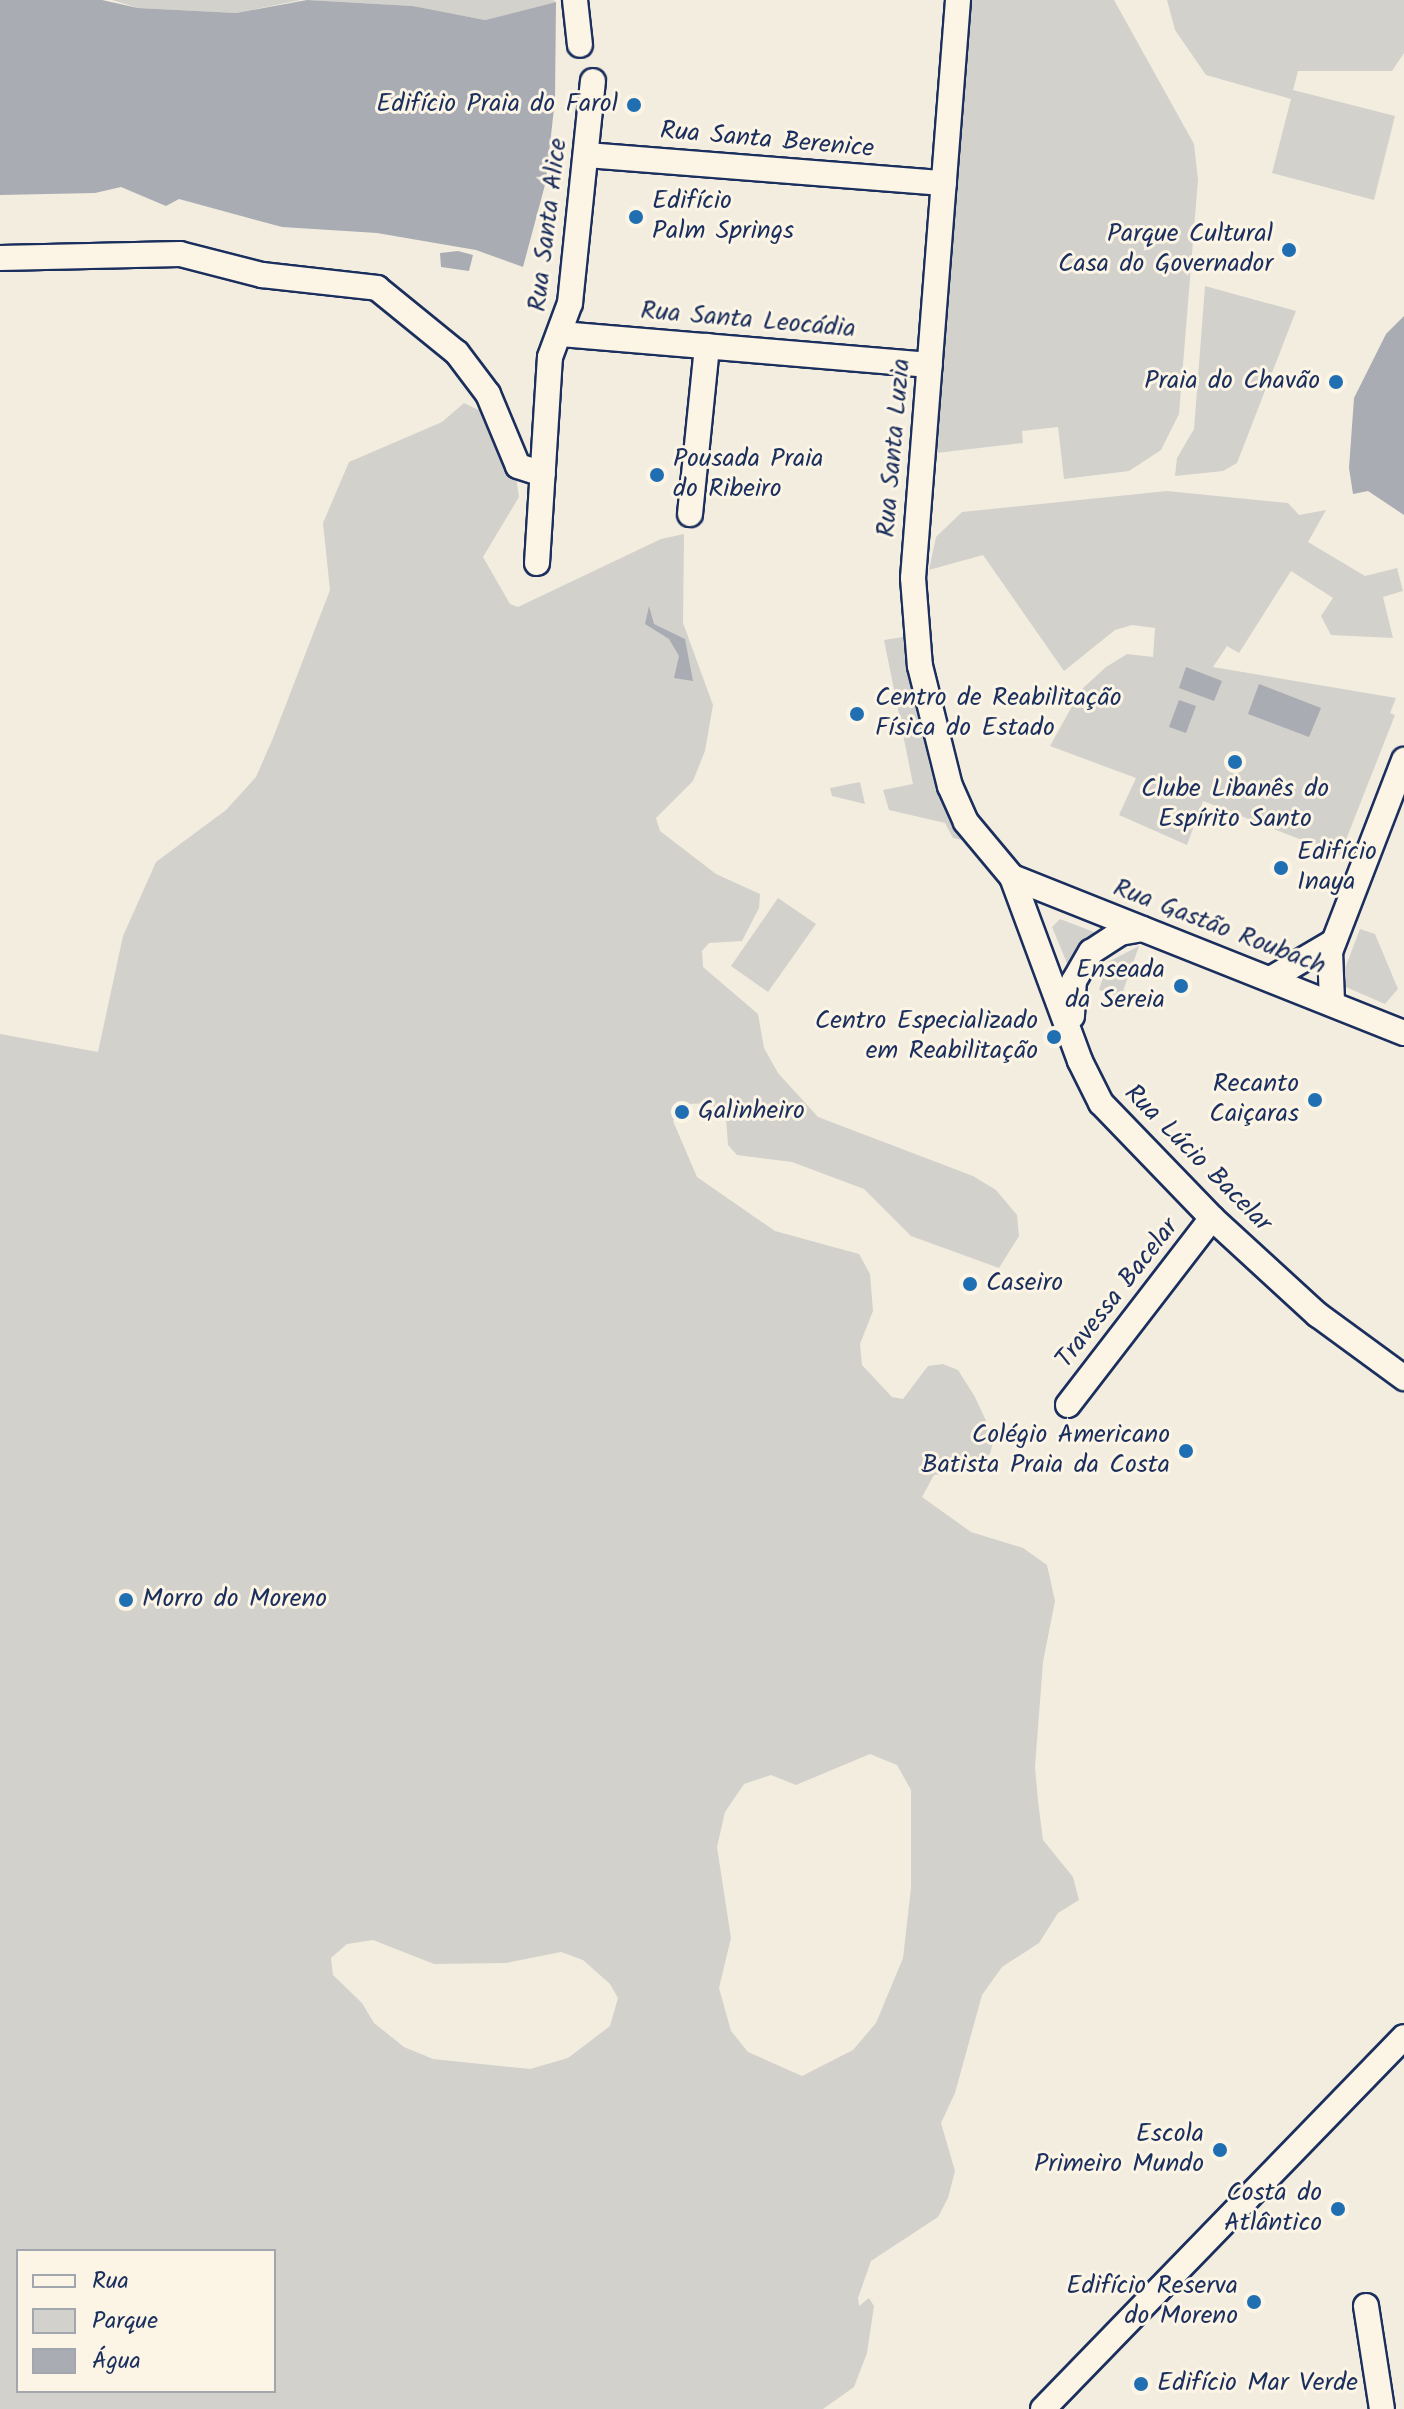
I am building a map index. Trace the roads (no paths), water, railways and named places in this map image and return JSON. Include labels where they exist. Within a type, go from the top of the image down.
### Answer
[{"type":"street","points":[[575,0],[580,45]]},
{"type":"street","name":"Rua Santa Luzia","points":[[958,0],[913,578],[920,666],[958,805],[1012,877]]},
{"type":"street","name":"Rua Santa Alice","points":[[537,563],[550,357],[561,334],[573,283],[593,81]]},
{"type":"street","name":"Rua Santa Berenice","points":[[586,155],[944,183]]},
{"type":"street","points":[[0,258],[180,254],[262,275],[377,288],[457,353],[488,394],[518,466],[543,474]]},
{"type":"street","name":"Rua Santa Leocádia","points":[[561,334],[930,365]]},
{"type":"street","points":[[690,514],[707,346]]},
{"type":"street","points":[[1332,1001],[1327,973],[1333,942],[1404,760]]},
{"type":"street","name":"Rua Gastão Roubach","points":[[1012,877],[1332,1001],[1404,1033]]},
{"type":"street","name":"Rua Lúcio Bacelar","points":[[1012,877],[1101,1103],[1212,1218],[1330,1325],[1404,1378]]},
{"type":"street","points":[[1075,1043],[1071,992],[1083,961],[1110,938],[1143,929]]},
{"type":"street","points":[[1272,978],[1308,962],[1333,942]]},
{"type":"street","name":"Travessa Bacelar","points":[[1068,1405],[1212,1218]]},
{"type":"street","points":[[1043,2409],[1404,2037]]},
{"type":"street","points":[[1366,2306],[1382,2409]]},
{"type":"water","points":[[0,0],[102,0],[138,8],[236,13],[307,0],[413,6],[485,20],[556,2],[555,99],[546,181],[523,267],[476,250],[377,233],[282,227],[179,199],[166,206],[121,187],[95,193],[0,195]]},
{"type":"water","points":[[458,251],[473,255],[469,271],[441,267],[440,253]]},
{"type":"water","points":[[1404,316],[1404,515],[1368,491],[1353,494],[1349,468],[1354,398],[1386,334]]},
{"type":"water","points":[[649,606],[654,624],[685,639],[693,681],[674,678],[679,656],[669,639],[645,624]]},
{"type":"water","points":[[1186,667],[1222,681],[1214,701],[1179,688]]},
{"type":"water","points":[[1259,684],[1321,708],[1309,737],[1248,714]]},
{"type":"water","points":[[1179,700],[1196,706],[1186,733],[1169,727]]},
{"type":"place","name":"Edifício Praia do Farol","points":[[634,105]]},
{"type":"place","name":"Edifício Palm Springs","points":[[636,217]]},
{"type":"place","name":"Parque Cultural Casa do Governador","points":[[1289,250]]},
{"type":"place","name":"Praia do Chavão","points":[[1336,382]]},
{"type":"place","name":"Pousada Praia do Ribeiro","points":[[657,475]]},
{"type":"place","name":"Centro de Reabilitação Física do Estado","points":[[857,714]]},
{"type":"place","name":"Clube Libanês do Espírito Santo","points":[[1235,762]]},
{"type":"place","name":"Edifício Inaya","points":[[1281,868]]},
{"type":"place","name":"Enseada da Sereia","points":[[1181,986]]},
{"type":"place","name":"Centro Especializado em Reabilitação","points":[[1054,1037]]},
{"type":"place","name":"Recanto Caiçaras","points":[[1315,1100]]},
{"type":"place","name":"Galinheiro","points":[[682,1112]]},
{"type":"place","name":"Caseiro","points":[[970,1284]]},
{"type":"place","name":"Colégio Americano Batista Praia da Costa","points":[[1186,1451]]},
{"type":"place","name":"Morro do Moreno","points":[[126,1600]]},
{"type":"place","name":"Escola Primeiro Mundo","points":[[1220,2150]]},
{"type":"place","name":"Costa do Atlântico","points":[[1338,2209]]},
{"type":"place","name":"Edifício Reserva do Moreno","points":[[1254,2302]]},
{"type":"place","name":"Edifício Mar Verde","points":[[1141,2384]]}]
